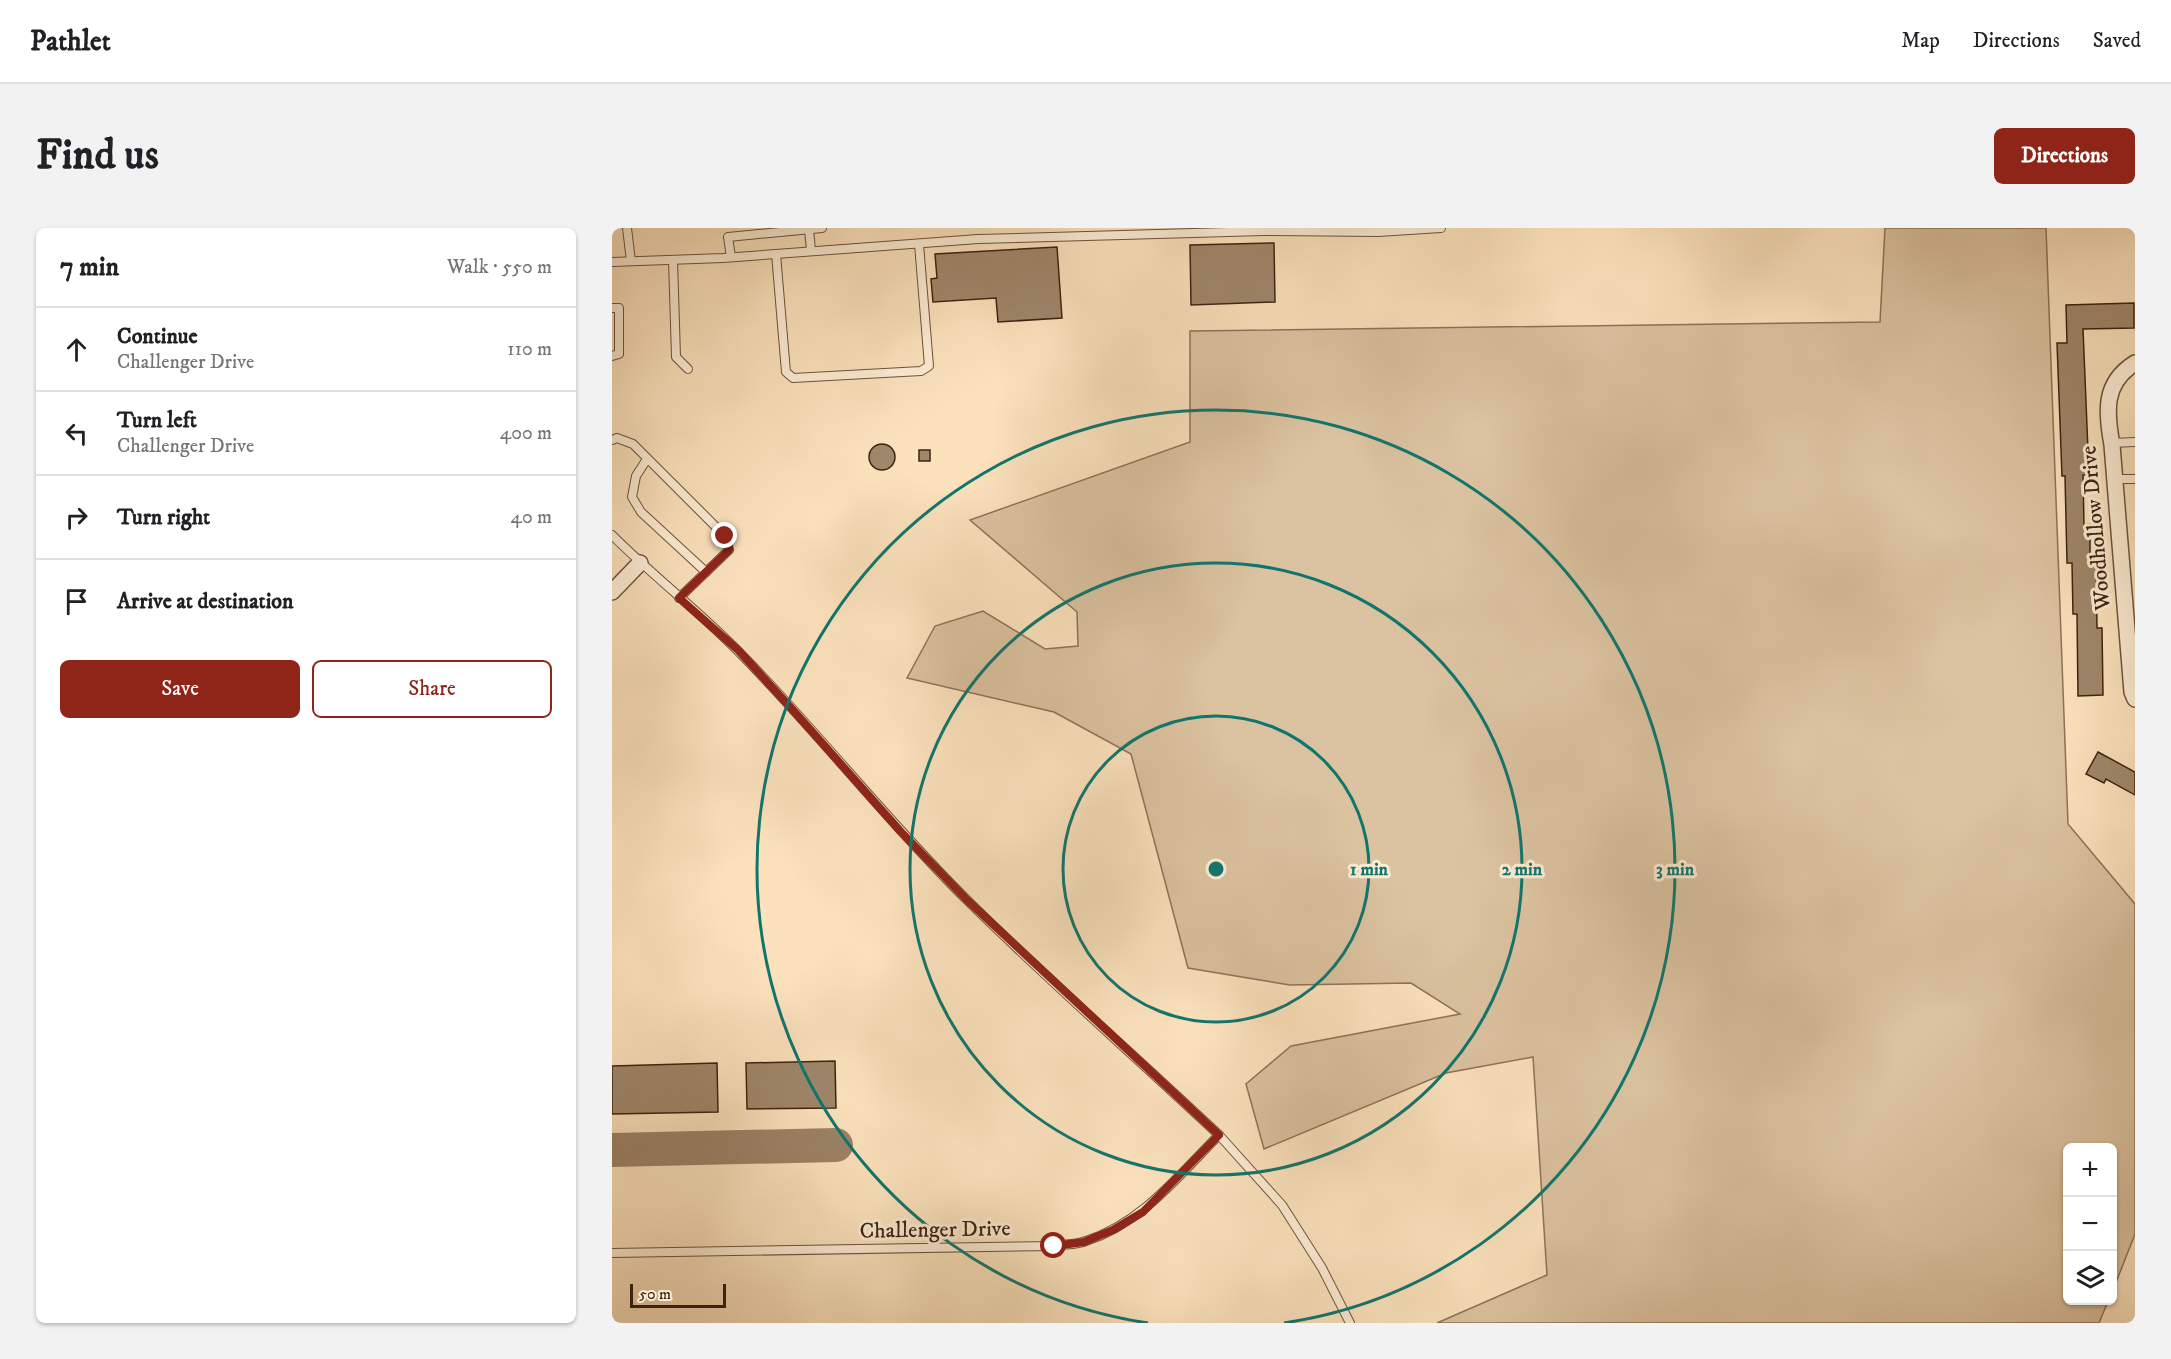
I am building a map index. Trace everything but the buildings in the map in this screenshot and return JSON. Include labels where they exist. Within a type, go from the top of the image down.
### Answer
[{"type":"street","name":"Woodhollow Drive","points":[[2135,363],[2124,370],[2113,386],[2107,409],[2130,598],[2135,699]]},
{"type":"street","points":[[612,592],[640,563]]},
{"type":"lane","points":[[627,228],[631,261]]},
{"type":"lane","points":[[730,257],[728,237],[822,228]]},
{"type":"lane","points":[[612,262],[730,257],[978,239],[1240,232],[1378,232],[1441,228]]},
{"type":"lane","points":[[809,229],[811,251]]},
{"type":"lane","points":[[776,254],[786,372],[793,378],[921,371],[929,366],[919,244]]},
{"type":"lane","points":[[673,260],[676,357],[688,369]]},
{"type":"lane","points":[[612,308],[619,308],[620,354],[612,356]]},
{"type":"lane","points":[[612,440],[617,438],[633,444],[725,536],[729,543],[729,550],[679,598]]},
{"type":"lane","points":[[2112,442],[2135,442]]},
{"type":"lane","points":[[647,459],[636,476],[632,497],[641,512],[706,572]]},
{"type":"lane","points":[[2115,479],[2135,479]]},
{"type":"lane","points":[[612,535],[640,563],[738,650],[901,832],[967,900],[1219,1135],[1287,1212],[1322,1268],[1350,1323]]},
{"type":"lane","name":"Challenger Drive","points":[[612,1253],[1054,1246],[1084,1242],[1113,1230],[1143,1212],[1219,1135]]},
{"type":"shaded area","points":[[1885,228],[2046,228],[2068,824],[2135,904],[2135,1234],[2117,1280],[2117,1143],[2063,1143],[2063,1305],[2106,1305],[2099,1323],[1437,1323],[1547,1275],[1533,1057],[1446,1073],[1264,1149],[1246,1084],[1291,1046],[1460,1014],[1411,983],[1290,985],[1188,968],[1131,754],[1054,712],[907,678],[935,626],[983,611],[1045,649],[1078,646],[1077,612],[970,520],[1190,442],[1190,331],[1880,322]]},
{"type":"taxiway","points":[[612,1150],[836,1145]]},
{"type":"route","points":[[725,536],[729,543],[729,550],[679,598],[738,650],[901,832],[967,900],[1219,1135],[1143,1212],[1113,1230],[1084,1242],[1054,1246]]}]
